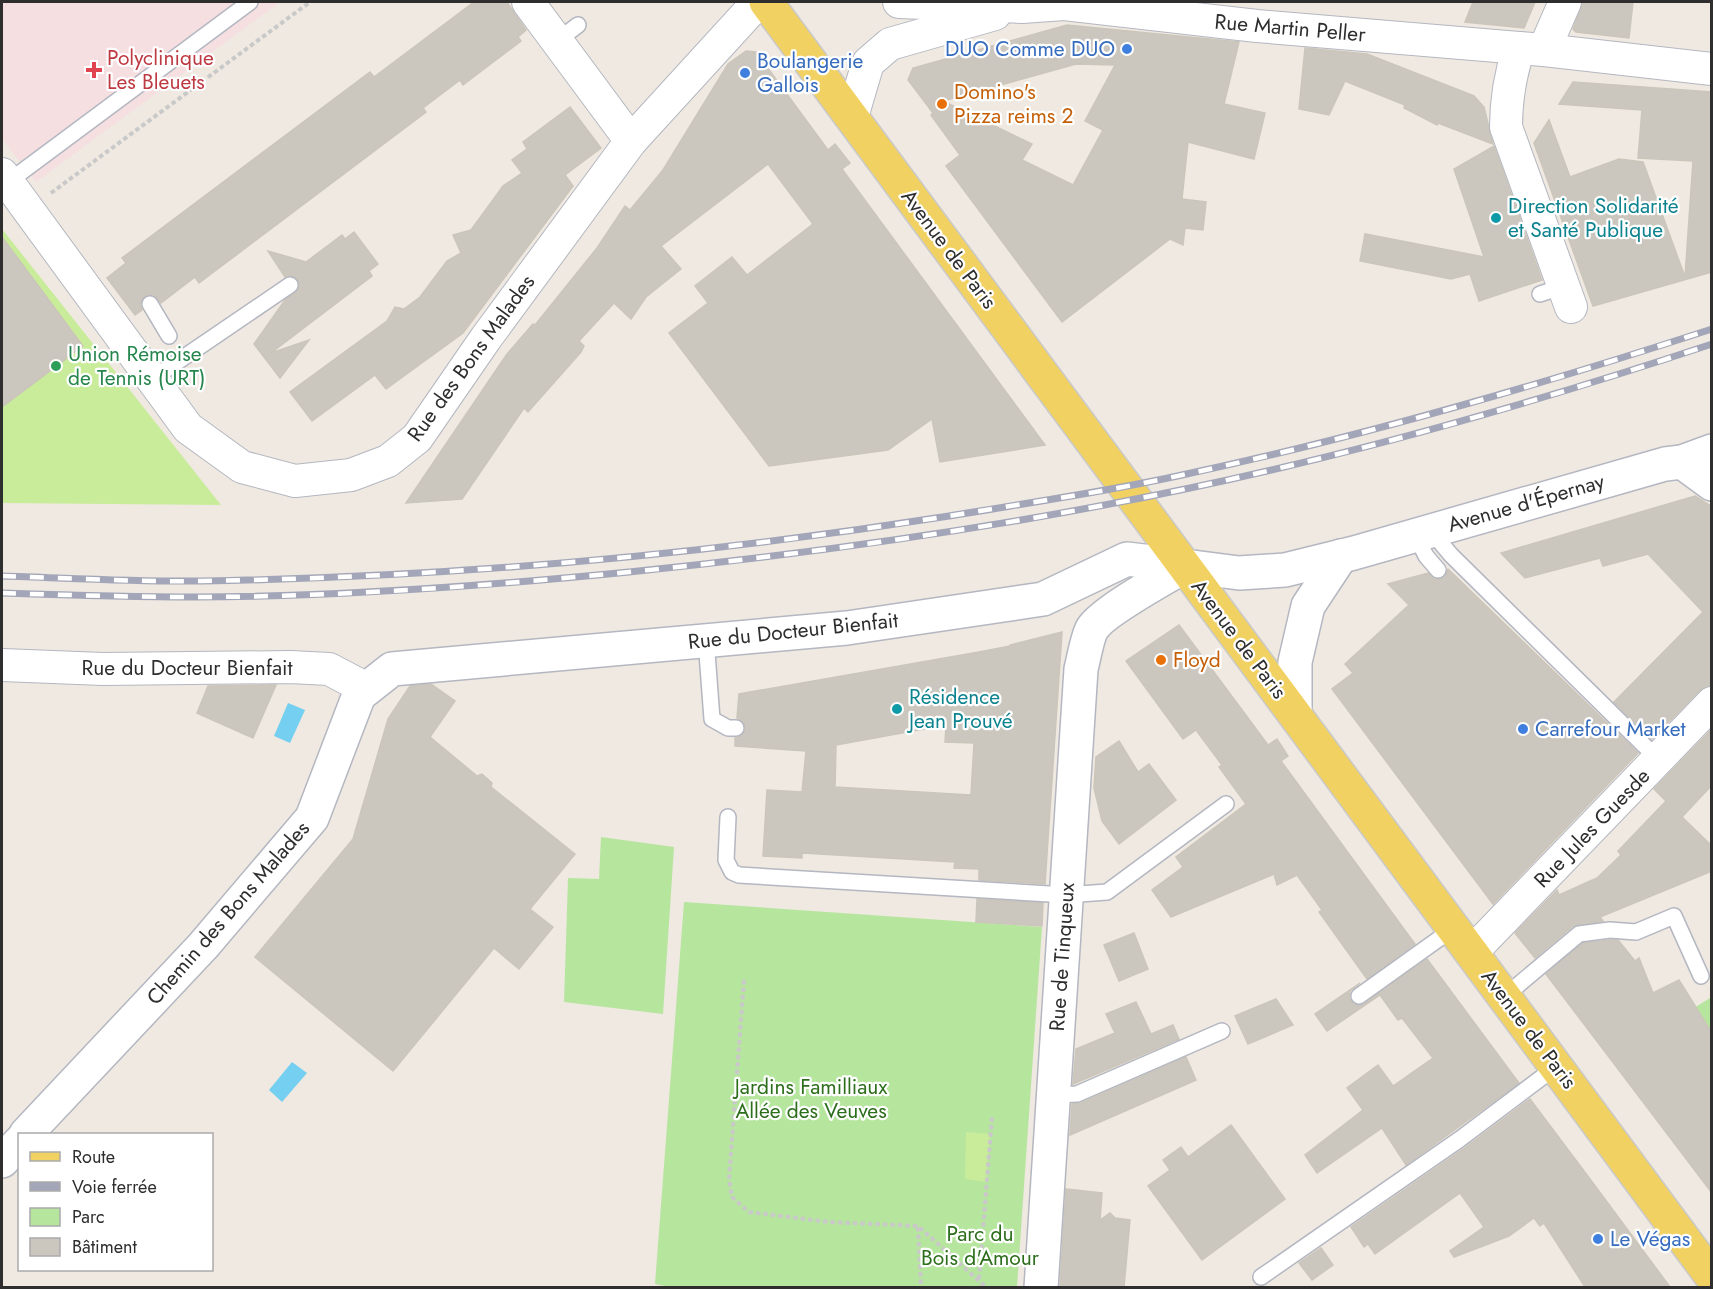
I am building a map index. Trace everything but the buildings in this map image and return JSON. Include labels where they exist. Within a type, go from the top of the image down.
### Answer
[{"type":"main road","name":"Avenue de Paris","points":[[766,2],[1712,1276]]},
{"type":"street","points":[[528,2],[568,33],[631,141]]},
{"type":"street","name":"Rue des Bons Malades","points":[[5,178],[188,428],[242,467],[295,481],[351,475],[388,461],[417,438],[486,338],[631,141],[758,2]]},
{"type":"street","name":"Rue Martin Peller","points":[[899,2],[1022,7],[1064,4],[1263,14],[1532,49],[1712,69]]},
{"type":"street","points":[[1558,296],[1506,127],[1506,100],[1509,84],[1565,2]]},
{"type":"street","points":[[852,117],[868,63],[890,44],[1022,7]]},
{"type":"street","points":[[1697,456],[1712,484]]},
{"type":"street","name":"Avenue d'Épernay","points":[[1185,566],[1239,573],[1285,570],[1697,456]]},
{"type":"street","points":[[1295,714],[1294,662],[1308,606],[1341,556]]},
{"type":"street","name":"Rue du Docteur Bienfait","points":[[2,665],[103,669],[290,667],[329,669],[380,679],[706,640],[847,628],[1043,599],[1127,560],[1185,566]]},
{"type":"street","points":[[1051,595],[1069,601],[1092,628],[1149,586],[1185,566]]},
{"type":"street","name":"Rue de Tinqueux","points":[[1041,1287],[1081,669],[1092,628]]},
{"type":"street","name":"Chemin des Bons Malades","points":[[27,1133],[203,946],[312,818],[359,695],[380,679]]},
{"type":"street","name":"Rue Jules Guesde","points":[[1463,940],[1658,759],[1712,703]]},
{"type":"street","points":[[2,1161],[18,1144]]},
{"type":"lane","points":[[5,178],[243,4]]},
{"type":"lane","points":[[152,379],[290,285]]},
{"type":"lane","points":[[150,304],[170,336]]},
{"type":"lane","points":[[1423,532],[1426,556],[1438,570]]},
{"type":"lane","points":[[1423,532],[1459,563],[1658,759]]},
{"type":"lane","points":[[706,640],[712,720],[728,728],[736,728]]},
{"type":"lane","points":[[728,817],[726,860],[732,872],[739,875],[1066,895],[1107,892],[1226,804]]},
{"type":"lane","points":[[1505,996],[1579,934],[1610,930],[1636,932],[1674,916],[1701,976]]},
{"type":"lane","points":[[1359,996],[1463,940]]},
{"type":"lane","points":[[1053,1095],[1077,1094],[1222,1031]]},
{"type":"lane","points":[[1261,1277],[1460,1139],[1557,1066]]},
{"type":"path","points":[[28,210],[310,2]]},
{"type":"path","points":[[744,980],[729,1179],[732,1197],[749,1212],[829,1222],[918,1226],[987,1287]]},
{"type":"path","points":[[979,1280],[992,1117]]},
{"type":"path","points":[[918,1226],[921,1287]]},
{"type":"shaded area","name":"Polyclinique Les Bleuets","points":[[2,2],[280,2],[36,182],[2,139]]},
{"type":"green space","name":"Union Rémoise de Tennis (URT)","points":[[2,229],[221,505],[2,503]]},
{"type":"green space","points":[[601,837],[674,847],[663,1014],[564,1002],[568,878],[599,879]]},
{"type":"green space","name":"Jardins Familliaux Allée des Veuves","points":[[684,902],[1042,927],[1017,1287],[674,1288],[655,1284]]},
{"type":"green space","points":[[1710,998],[1711,1027],[1694,1040],[1680,1017]]},
{"type":"green space","points":[[966,1132],[990,1134],[986,1182],[965,1179]]},
{"type":"water","points":[[288,703],[305,710],[290,743],[274,736]]},
{"type":"water","points":[[292,1062],[307,1073],[282,1102],[269,1090]]},
{"type":"railway","points":[[2,576],[177,581],[390,575],[577,562],[856,530],[1095,492],[1249,460],[1448,409],[1581,371],[1712,329]]},
{"type":"railway","points":[[2,593],[193,597],[412,590],[629,572],[911,538],[1051,515],[1256,474],[1453,424],[1712,344]]},
{"type":"place","name":"DUO Comme DUO","points":[[1127,49]]},
{"type":"place","name":"Polyclinique Les Bleuets","points":[[94,70]]},
{"type":"place","name":"Boulangerie Gallois","points":[[745,73]]},
{"type":"place","name":"Domino's Pizza reims 2","points":[[942,104]]},
{"type":"place","name":"Direction Solidarité et Santé Publique","points":[[1496,218]]},
{"type":"place","name":"Union Rémoise de Tennis (URT)","points":[[56,366]]},
{"type":"place","name":"Floyd","points":[[1161,660]]},
{"type":"place","name":"Résidence Jean Prouvé","points":[[897,709]]},
{"type":"place","name":"Carrefour Market","points":[[1523,729]]},
{"type":"place","name":"Le Végas","points":[[1598,1239]]},
{"type":"park label","name":"Parc du Bois d'Amour","points":[[980,1246]]}]
